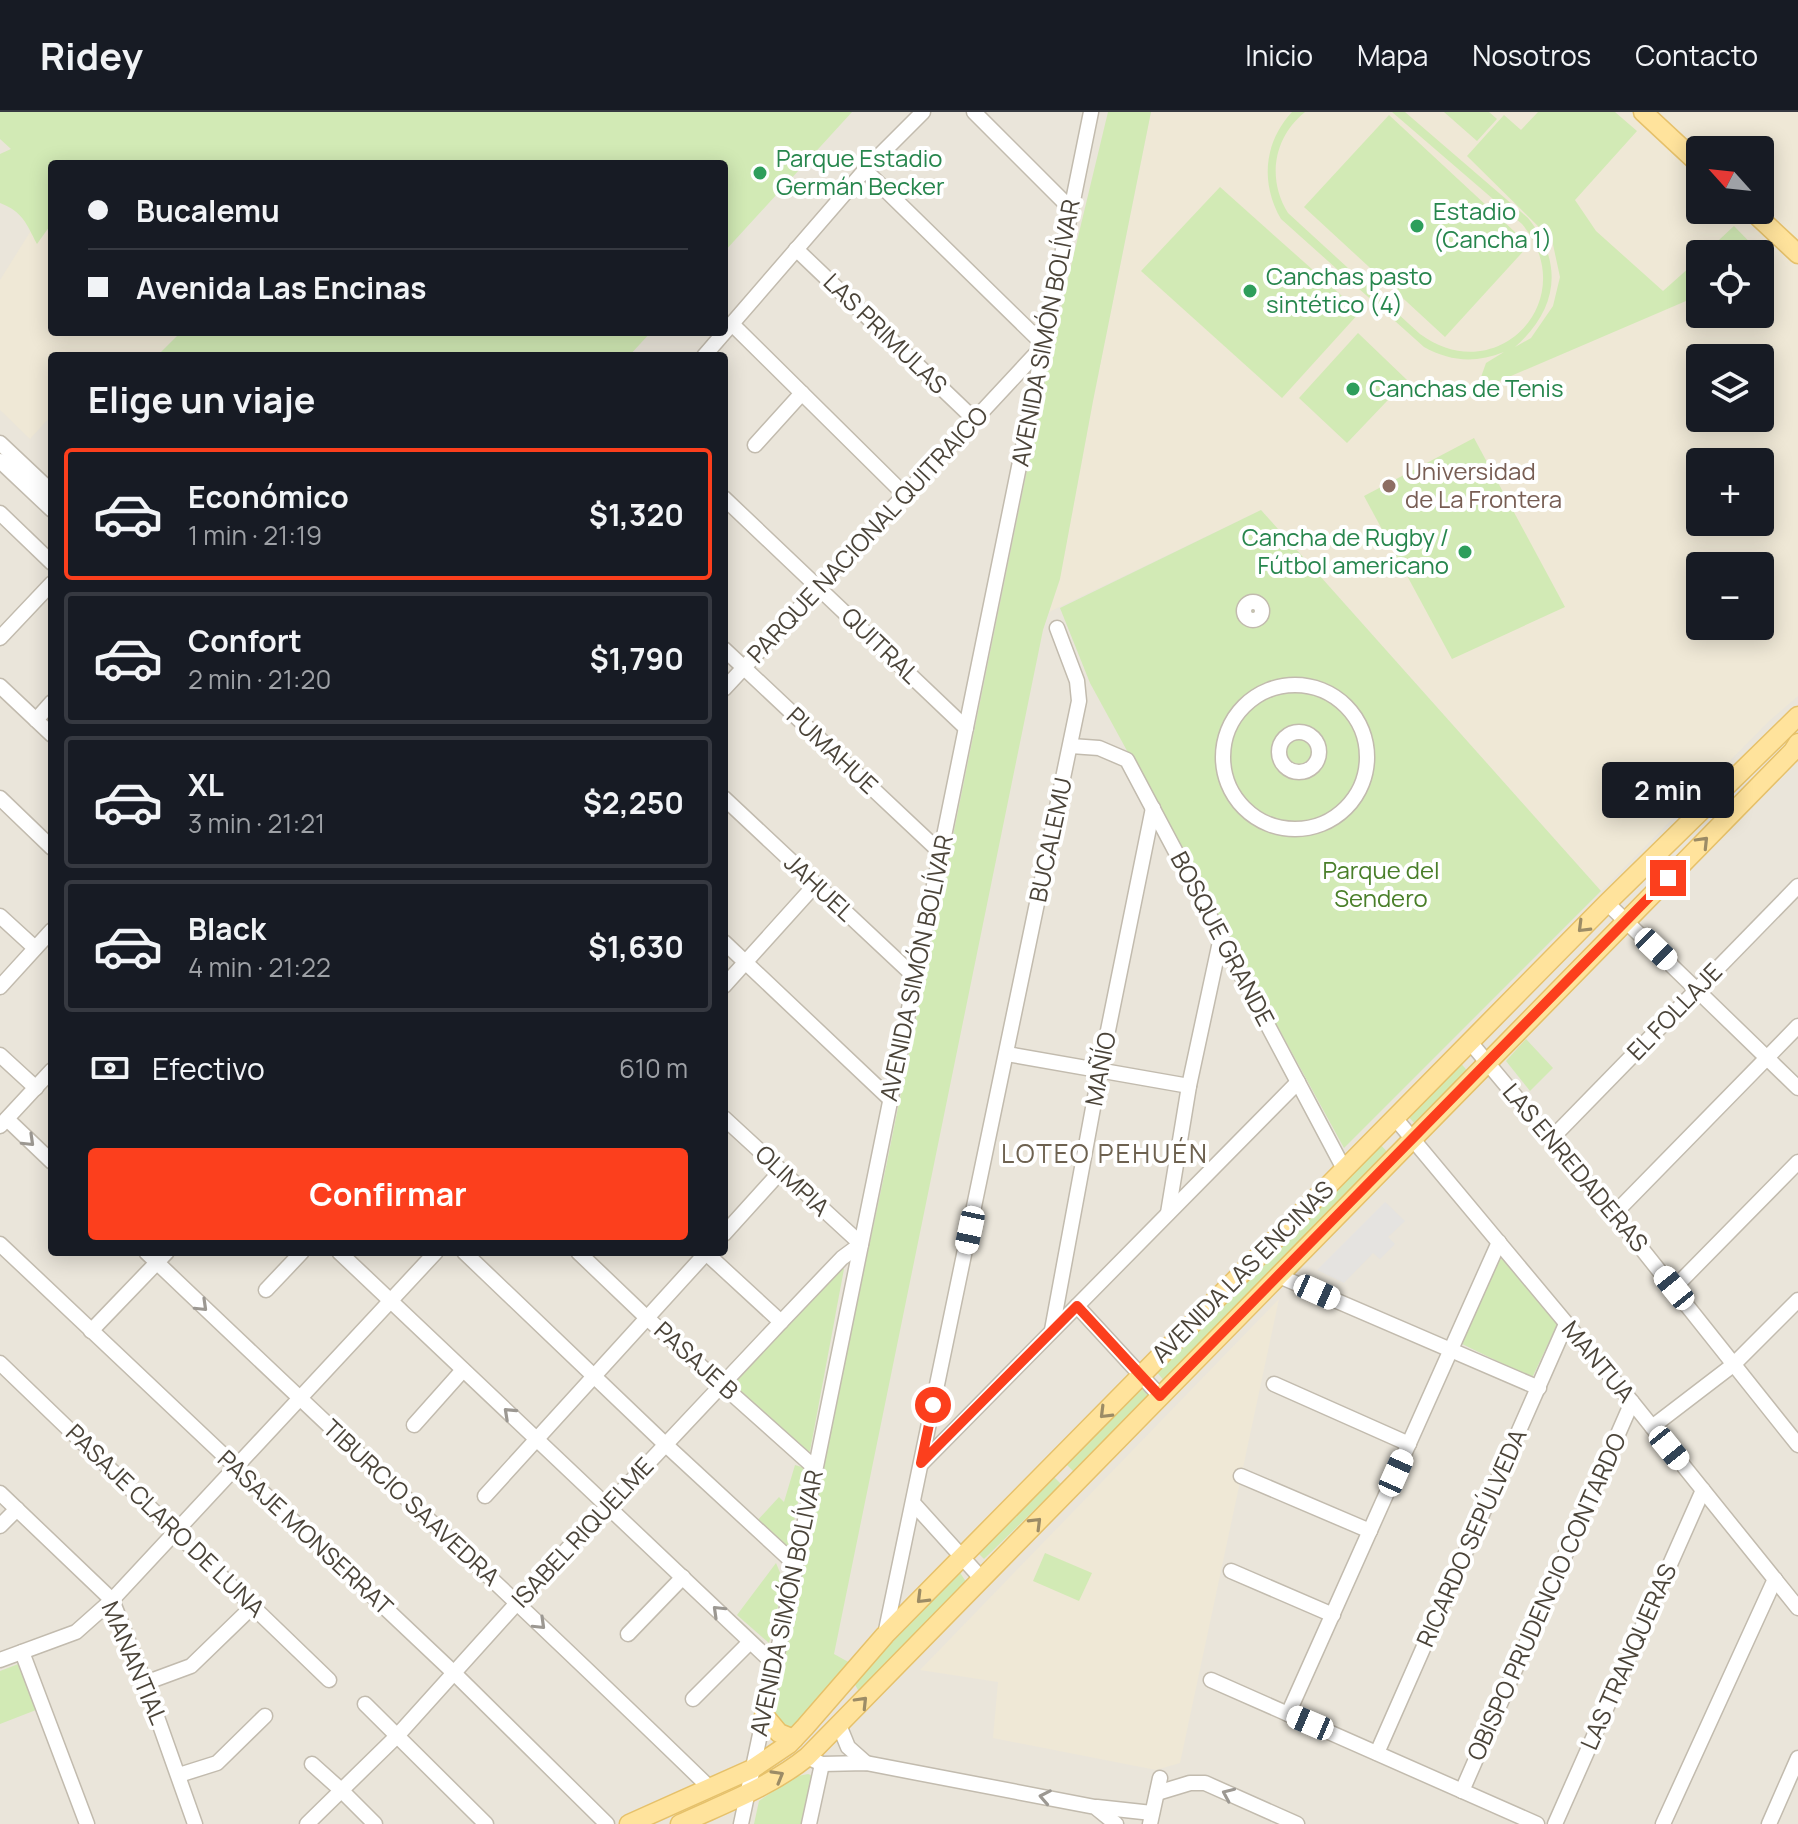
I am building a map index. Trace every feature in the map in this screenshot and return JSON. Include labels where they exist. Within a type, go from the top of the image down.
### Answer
[{"type":"main road","points":[[1643,112],[1686,152]]},
{"type":"main road","points":[[1766,224],[1798,254]]},
{"type":"main road","name":"AVENIDA LAS ENCINAS","points":[[629,1824],[752,1769],[794,1739],[885,1635],[1607,903],[1798,716]]},
{"type":"main road","name":"AVENIDA LAS ENCINAS","points":[[680,1824],[815,1760],[839,1725],[981,1578],[1796,750]]},
{"type":"main road","points":[[764,1715],[779,1733],[794,1739]]},
{"type":"main road","points":[[699,1815],[718,1824]]},
{"type":"street","points":[[728,329],[865,170],[923,112]]},
{"type":"street","points":[[974,112],[1071,209]]},
{"type":"street","name":"AVENIDA SIMÓN BOLÍVAR","points":[[741,1824],[1091,112]]},
{"type":"street","points":[[865,170],[1044,345]]},
{"type":"street","name":"LAS PRIMULAS","points":[[796,249],[975,420]]},
{"type":"street","points":[[732,324],[905,495]]},
{"type":"street","points":[[708,352],[722,336]]},
{"type":"street","name":"PARQUE NACIONAL QUITRAICO","points":[[728,685],[1044,345]]},
{"type":"street","points":[[755,445],[802,393]]},
{"type":"street","points":[[0,443],[48,488]]},
{"type":"street","points":[[0,461],[48,506]]},
{"type":"street","name":"QUITRAL","points":[[728,502],[966,728]]},
{"type":"street","points":[[0,513],[48,559]]},
{"type":"street","points":[[0,638],[48,587]]},
{"type":"street","name":"BUCALEMU","points":[[885,1635],[1079,701],[1077,681],[1057,628]]},
{"type":"street","name":"PUMAHUE","points":[[728,653],[940,852]]},
{"type":"street","points":[[1302,685],[1323,690],[1349,708],[1366,743],[1366,771],[1353,800],[1332,819],[1316,826],[1290,830],[1255,817],[1238,801],[1225,775],[1223,751],[1235,717],[1254,698],[1281,686],[1302,685]]},
{"type":"street","points":[[0,686],[48,731]]},
{"type":"street","points":[[36,720],[48,706]]},
{"type":"street","points":[[1778,734],[1796,750]]},
{"type":"street","name":"BOSQUE GRANDE","points":[[1071,746],[1099,748],[1127,760],[1344,1169]]},
{"type":"street","points":[[0,798],[48,844]]},
{"type":"street","name":"JAHUEL","points":[[728,802],[915,977]]},
{"type":"street","name":"MAÑÍO","points":[[1052,1330],[1153,808]]},
{"type":"street","points":[[728,982],[815,885]]},
{"type":"street","name":"EL FOLLAJE","points":[[1552,1138],[1798,886]]},
{"type":"street","points":[[1607,903],[1798,1088]]},
{"type":"street","points":[[0,916],[35,948]]},
{"type":"street","points":[[0,987],[48,934]]},
{"type":"street","points":[[1168,1214],[1189,1086],[1221,937]]},
{"type":"street","points":[[728,946],[890,1099]]},
{"type":"street","points":[[1614,1214],[1798,1026]]},
{"type":"street","name":"LAS ENREDADERAS","points":[[1470,1042],[1614,1214],[1798,1445]]},
{"type":"street","points":[[1007,1054],[1189,1086]]},
{"type":"street","points":[[0,1055],[36,1088]]},
{"type":"street","points":[[48,1075],[3,1123],[48,1159]]},
{"type":"street","points":[[921,1463],[1298,1082]]},
{"type":"street","name":"MANTUA","points":[[1395,1118],[1632,1402],[1798,1608]]},
{"type":"street","name":"OLIMPIA","points":[[728,1122],[861,1244]]},
{"type":"street","points":[[1674,1288],[1798,1162]]},
{"type":"street","points":[[728,1230],[781,1171]]},
{"type":"street","points":[[1288,1714],[1499,1242]]},
{"type":"street","name":"PASAJE MONSERRAT","points":[[0,1244],[453,1672],[607,1824]]},
{"type":"street","name":"ISABEL RIQUELME","points":[[307,1824],[397,1736],[453,1672],[781,1322],[842,1258],[861,1244]]},
{"type":"street","points":[[91,1331],[156,1256]]},
{"type":"street","name":"TIBURCIO SAAVEDRA","points":[[156,1256],[299,1399],[710,1788]]},
{"type":"street","points":[[266,1290],[298,1256]]},
{"type":"street","points":[[343,1256],[775,1665]]},
{"type":"street","points":[[0,1660],[76,1632],[112,1600],[432,1256]]},
{"type":"street","points":[[468,1256],[796,1565]]},
{"type":"street","name":"PASAJE B","points":[[582,1256],[815,1468]]},
{"type":"street","points":[[485,1496],[702,1256]]},
{"type":"street","points":[[710,1256],[781,1322]]},
{"type":"street","points":[[1279,1276],[1539,1388]]},
{"type":"street","points":[[1077,1306],[1160,1396]]},
{"type":"street","points":[[1652,1427],[1733,1365],[1796,1306]]},
{"type":"street","name":"RICARDO SEPÚLVEDA","points":[[1377,1753],[1566,1324]]},
{"type":"street","name":"PASAJE CLARO DE LUNA","points":[[0,1363],[329,1680]]},
{"type":"street","points":[[414,1425],[463,1370]]},
{"type":"street","points":[[1274,1384],[1409,1444]]},
{"type":"street","name":"OBISPO PRUDENCIO CONTARDO","points":[[1462,1791],[1632,1402]]},
{"type":"street","points":[[1241,1476],[1370,1531]]},
{"type":"street","name":"LAS TRANQUERAS","points":[[1555,1824],[1703,1490]]},
{"type":"street","name":"MANANTIAL","points":[[0,1493],[112,1600],[195,1824]]},
{"type":"street","points":[[914,1504],[981,1578]]},
{"type":"street","points":[[0,1526],[17,1509]]},
{"type":"street","points":[[1231,1571],[1333,1615]]},
{"type":"street","points":[[628,1634],[683,1577]]},
{"type":"street","points":[[1663,1824],[1775,1579]]},
{"type":"street","points":[[145,1683],[191,1666],[253,1606]]},
{"type":"street","points":[[693,1699],[750,1642]]},
{"type":"street","points":[[22,1652],[87,1824]]},
{"type":"street","points":[[1211,1680],[1537,1824]]},
{"type":"street","points":[[365,1704],[486,1824]]},
{"type":"street","points":[[179,1775],[217,1763],[265,1716]]},
{"type":"street","points":[[839,1725],[848,1747],[866,1763]]},
{"type":"street","points":[[1769,1824],[1798,1758]]},
{"type":"street","points":[[809,1824],[815,1760],[866,1763],[1151,1819],[1160,1778]]},
{"type":"street","points":[[312,1764],[375,1824]]},
{"type":"street","points":[[1157,1793],[1190,1783],[1205,1783],[1297,1824]]},
{"type":"street","points":[[1095,1807],[1116,1824]]},
{"type":"shaded area","points":[[0,112],[1798,112],[1798,1824],[0,1824]]},
{"type":"shaded area","name":"Universidad de La Frontera","points":[[1151,112],[1798,112],[1798,696],[1769,721],[1601,891],[1261,510],[1049,612],[1060,578]]},
{"type":"shaded area","points":[[48,203],[48,336],[177,336],[161,352],[48,352],[48,419],[30,439],[0,410],[0,280]]},
{"type":"shaded area","points":[[1385,1202],[1405,1221],[1388,1237],[1395,1244],[1380,1259],[1373,1253],[1344,1283],[1317,1270]]},
{"type":"shaded area","points":[[1279,1299],[1180,1763],[1156,1770],[993,1738],[998,1682],[920,1670]]},
{"type":"green space","name":"Parque Estadio Germán Becker","points":[[0,112],[852,112],[728,248],[728,160],[48,160],[48,229],[37,244],[19,214],[0,203],[0,154],[11,149],[0,139]]},
{"type":"green space","points":[[1108,112],[1151,112],[1060,579],[1043,630],[834,1654],[852,1664],[799,1725],[789,1730],[770,1712],[887,1162],[1053,341]]},
{"type":"green space","points":[[1292,112],[1305,112],[1286,134],[1277,160],[1277,187],[1288,213],[1420,334],[1449,349],[1477,351],[1502,344],[1523,328],[1537,307],[1543,281],[1539,253],[1522,224],[1392,112],[1405,112],[1528,218],[1540,235],[1551,269],[1551,286],[1540,318],[1515,347],[1531,338],[1553,306],[1560,277],[1552,240],[1467,156],[1504,115],[1521,130],[1538,112],[1615,112],[1637,131],[1575,200],[1596,231],[1663,291],[1686,270],[1686,301],[1476,391],[1486,363],[1504,352],[1464,359],[1444,356],[1424,347],[1281,219],[1270,191],[1268,163],[1283,124]]},
{"type":"green space","points":[[1444,112],[1489,112],[1497,119],[1477,141]]},
{"type":"green space","name":"Estadio (Cancha 1)","points":[[1389,115],[1529,245],[1445,337],[1304,207]]},
{"type":"green space","name":"Canchas pasto sintético (4)","points":[[1220,187],[1360,312],[1282,398],[1141,271]]},
{"type":"green space","points":[[1734,226],[1748,240],[1719,240]]},
{"type":"green space","name":"Canchas de Tenis","points":[[1358,333],[1407,380],[1347,443],[1299,398]]},
{"type":"green space","points":[[177,336],[647,336],[633,352],[161,352]]},
{"type":"green space","name":"Cancha de Rugby / Fútbol americano","points":[[1474,438],[1565,607],[1452,659],[1364,496]]},
{"type":"green space","name":"Parque del Sendero","points":[[1261,510],[1601,891],[1344,1148],[1090,683],[1060,608]]},
{"type":"green space","points":[[1526,1039],[1553,1068],[1530,1091],[1506,1061]]},
{"type":"green space","points":[[1458,1060],[1470,1074],[1418,1127],[1405,1113]]},
{"type":"green space","points":[[1379,1143],[1390,1155],[1166,1383],[1155,1370]]},
{"type":"green space","points":[[1504,1257],[1558,1323],[1532,1378],[1460,1343],[1499,1261]]},
{"type":"green space","points":[[840,1268],[844,1269],[807,1454],[736,1388],[737,1377]]},
{"type":"green space","points":[[1138,1385],[1148,1395],[1074,1472],[1064,1462]]},
{"type":"green space","points":[[795,1465],[805,1468],[789,1546],[784,1549],[756,1522],[779,1497],[784,1502]]},
{"type":"green space","points":[[1052,1475],[1061,1484],[984,1559],[975,1550]]},
{"type":"green space","points":[[1045,1553],[1092,1573],[1079,1601],[1033,1581]]},
{"type":"green space","points":[[776,1563],[784,1582],[769,1643],[737,1615]]},
{"type":"green space","points":[[959,1571],[968,1585],[861,1695],[854,1683]]},
{"type":"green space","points":[[21,1663],[36,1710],[0,1724],[0,1671]]},
{"type":"green space","points":[[814,1776],[803,1824],[754,1824],[759,1801],[793,1777]]},
{"type":"place","name":"Parque Estadio Germán Becker","points":[[760,173]]},
{"type":"place","name":"Estadio (Cancha 1)","points":[[1417,226]]},
{"type":"place","name":"Canchas pasto sintético (4)","points":[[1250,291]]},
{"type":"place","name":"Canchas de Tenis","points":[[1353,389]]},
{"type":"place","name":"Universidad de La Frontera","points":[[1389,486]]},
{"type":"place","name":"Cancha de Rugby / Fútbol americano","points":[[1465,552]]},
{"type":"district","name":"LOTEO PEHUÉN","points":[[1105,1154]]},
{"type":"route","points":[[933,1405],[921,1463],[1077,1306],[1160,1396],[1668,878]]}]
